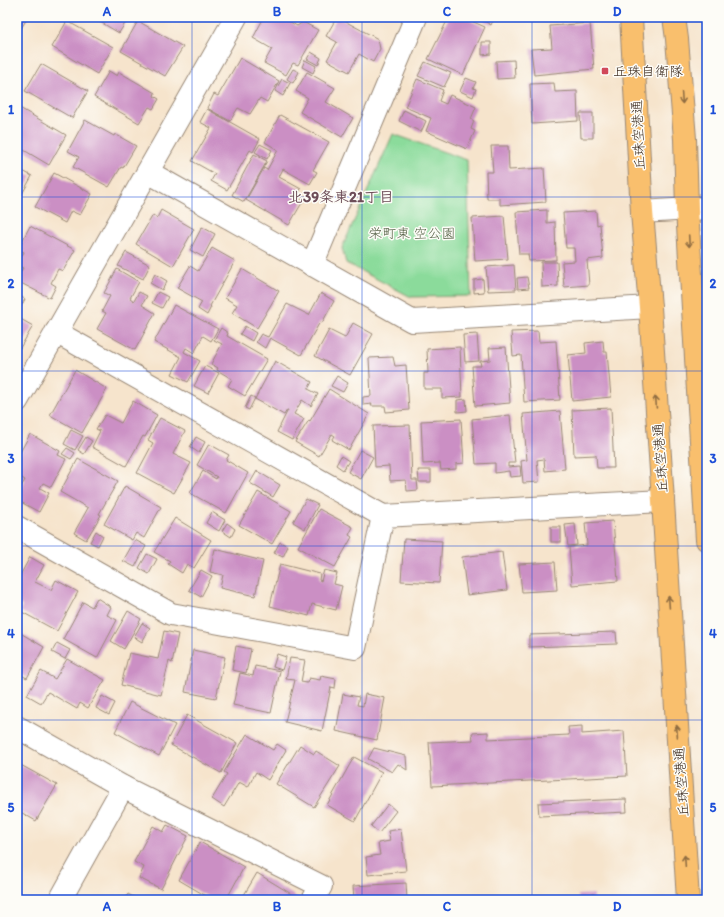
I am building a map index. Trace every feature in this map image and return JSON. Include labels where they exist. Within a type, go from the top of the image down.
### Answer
[{"type":"main road","name":"丘珠空港通","points":[[631,17],[642,212],[650,306],[688,900]]},
{"type":"main road","points":[[674,17],[678,39],[685,139],[697,208],[707,540]]},
{"type":"street","points":[[17,401],[236,17]]},
{"type":"street","points":[[312,265],[416,17]]},
{"type":"street","points":[[148,172],[412,321],[650,306]]},
{"type":"street","points":[[642,212],[697,208]]},
{"type":"street","points":[[56,332],[383,516],[663,501]]},
{"type":"street","points":[[17,527],[171,614],[354,648],[383,516]]},
{"type":"street","points":[[17,727],[123,787],[321,886],[313,900]]},
{"type":"street","points":[[60,900],[123,787]]},
{"type":"green space","name":"栄町東 空公園","points":[[393,134],[467,160],[471,296],[411,297],[346,263],[342,248]]},
{"type":"building","points":[[17,17],[28,17],[17,35]]},
{"type":"building","points":[[92,17],[129,17],[119,33]]},
{"type":"building","points":[[260,17],[289,17],[287,20],[297,26],[303,22],[318,30],[298,65],[293,63],[286,75],[264,63],[272,49],[253,38],[262,21],[258,19]]},
{"type":"building","points":[[337,17],[378,39],[380,49],[373,62],[359,54],[349,72],[327,60],[337,42],[326,36]]},
{"type":"building","points":[[449,17],[462,17],[485,27],[463,75],[428,59]]},
{"type":"building","points":[[479,18],[494,18],[491,25]]},
{"type":"building","points":[[67,21],[113,47],[97,74],[52,47]]},
{"type":"building","points":[[138,21],[183,47],[165,76],[121,51]]},
{"type":"building","points":[[590,23],[594,69],[534,75],[531,49],[552,48],[550,26]]},
{"type":"building","points":[[482,42],[491,42],[491,54],[482,55]]},
{"type":"building","points":[[311,52],[321,58],[318,65],[307,59]]},
{"type":"building","points":[[240,58],[279,81],[267,102],[260,98],[250,114],[238,108],[230,121],[207,108],[214,94],[218,96]]},
{"type":"building","points":[[305,60],[316,66],[313,73],[302,67]]},
{"type":"building","points":[[514,60],[515,78],[497,79],[496,61]]},
{"type":"building","points":[[425,62],[451,73],[444,87],[418,76]]},
{"type":"building","points":[[41,64],[88,91],[72,118],[25,91]]},
{"type":"building","points":[[293,69],[299,72],[293,83],[287,79]]},
{"type":"building","points":[[109,71],[117,76],[119,72],[155,93],[154,96],[159,99],[153,109],[149,107],[139,123],[94,97]]},
{"type":"building","points":[[307,72],[335,88],[326,102],[353,118],[342,137],[300,112],[308,98],[296,91]]},
{"type":"building","points":[[466,78],[476,82],[473,88],[476,89],[473,97],[460,91]]},
{"type":"building","points":[[282,79],[290,83],[283,96],[275,91]]},
{"type":"building","points":[[417,79],[443,90],[439,101],[446,104],[450,95],[476,107],[471,119],[474,121],[471,129],[475,131],[467,149],[426,131],[431,118],[405,107]]},
{"type":"building","points":[[554,83],[555,92],[577,91],[578,121],[532,124],[530,84]]},
{"type":"building","points":[[18,107],[66,135],[49,165],[17,146]]},
{"type":"building","points":[[207,109],[260,139],[253,152],[250,150],[227,190],[211,181],[215,174],[192,161],[211,128],[200,122]]},
{"type":"building","points":[[404,110],[426,121],[421,132],[399,121]]},
{"type":"building","points":[[580,113],[593,113],[593,138],[581,138]]},
{"type":"building","points":[[280,115],[329,142],[313,170],[317,172],[310,184],[283,169],[279,177],[301,189],[296,197],[303,201],[289,225],[246,200],[264,168],[267,170],[278,150],[265,142]]},
{"type":"building","points":[[85,120],[136,146],[123,168],[121,167],[109,187],[73,167],[79,157],[68,151]]},
{"type":"building","points":[[260,144],[272,150],[267,159],[255,152]]},
{"type":"building","points":[[491,146],[508,146],[509,170],[544,168],[546,202],[500,205],[500,199],[487,199],[486,172],[493,172]]},
{"type":"building","points":[[254,154],[267,161],[244,202],[232,195]]},
{"type":"building","points":[[17,168],[32,176],[17,203]]},
{"type":"building","points":[[54,173],[92,194],[80,215],[71,211],[65,223],[35,207]]},
{"type":"building","points":[[161,210],[194,229],[173,266],[136,244],[153,215],[157,218]]},
{"type":"building","points":[[547,210],[547,223],[555,222],[556,260],[529,261],[528,254],[519,254],[516,212]]},
{"type":"building","points":[[596,211],[597,225],[600,224],[603,258],[587,260],[589,285],[564,287],[562,262],[575,261],[574,248],[566,248],[563,213]]},
{"type":"building","points":[[504,216],[508,259],[475,261],[472,218]]},
{"type":"building","points":[[30,226],[75,250],[63,271],[58,269],[51,283],[56,286],[50,298],[17,281],[17,278],[23,268],[17,265],[24,252],[18,249]]},
{"type":"building","points":[[202,227],[215,234],[203,257],[190,250]]},
{"type":"building","points":[[212,248],[235,261],[210,306],[211,307],[207,315],[198,309],[202,302],[177,288],[190,266],[198,271]]},
{"type":"building","points":[[126,252],[150,265],[143,279],[118,266]]},
{"type":"building","points":[[541,262],[557,262],[558,286],[542,287]]},
{"type":"building","points":[[514,265],[516,290],[488,291],[486,267]]},
{"type":"building","points":[[117,269],[139,282],[130,298],[134,301],[139,292],[147,296],[142,305],[155,313],[135,350],[97,329],[106,313],[102,311],[110,296],[104,293]]},
{"type":"building","points":[[242,269],[279,291],[257,328],[232,313],[237,305],[225,298]]},
{"type":"building","points":[[155,274],[167,281],[162,290],[150,283]]},
{"type":"building","points":[[527,277],[529,288],[518,289],[517,278]]},
{"type":"building","points":[[483,279],[484,292],[474,293],[474,280]]},
{"type":"building","points":[[158,292],[168,297],[162,308],[152,303]]},
{"type":"building","points":[[321,293],[334,301],[322,323],[320,322],[301,355],[270,338],[265,348],[256,342],[261,334],[268,337],[287,304],[309,315]]},
{"type":"building","points":[[17,295],[25,299],[17,314]]},
{"type":"building","points":[[174,305],[218,329],[211,341],[203,336],[194,353],[186,348],[184,352],[200,361],[188,382],[172,374],[181,357],[154,342]]},
{"type":"building","points":[[17,317],[33,326],[20,348],[17,347]]},
{"type":"building","points":[[353,323],[373,334],[350,375],[315,356],[329,330],[345,338]]},
{"type":"building","points":[[245,326],[256,333],[252,341],[240,334]]},
{"type":"building","points":[[221,328],[228,333],[227,336],[267,359],[245,396],[228,386],[232,379],[217,370],[218,368],[211,364],[222,344],[214,340]]},
{"type":"building","points":[[538,331],[539,342],[556,341],[560,400],[524,402],[521,355],[513,356],[511,332]]},
{"type":"building","points":[[477,334],[479,361],[465,362],[463,335]]},
{"type":"building","points":[[603,341],[604,352],[607,352],[611,397],[572,401],[568,355],[586,353],[585,343]]},
{"type":"building","points":[[460,347],[462,397],[442,398],[442,389],[424,389],[424,373],[428,373],[427,349]]},
{"type":"building","points":[[506,347],[510,403],[475,406],[472,366],[481,366],[480,361],[490,360],[489,348]]},
{"type":"building","points":[[393,357],[395,366],[406,365],[409,410],[386,412],[385,406],[371,406],[372,404],[363,405],[363,397],[371,396],[369,358]]},
{"type":"building","points":[[275,361],[312,382],[308,389],[318,394],[311,406],[302,400],[294,414],[304,419],[292,440],[277,432],[288,410],[284,415],[255,399]]},
{"type":"building","points":[[205,366],[219,373],[208,393],[194,386]]},
{"type":"building","points":[[75,370],[107,389],[82,433],[50,415]]},
{"type":"building","points":[[337,376],[348,383],[343,392],[331,386]]},
{"type":"building","points":[[329,389],[369,414],[349,450],[332,440],[335,436],[332,434],[319,456],[295,442],[309,420],[310,421]]},
{"type":"building","points":[[251,396],[255,398],[249,410],[245,408]]},
{"type":"building","points":[[466,399],[467,411],[457,412],[457,400]]},
{"type":"building","points":[[133,401],[157,415],[126,466],[92,447],[100,431],[96,429],[105,415],[121,423]]},
{"type":"building","points":[[611,408],[614,468],[597,468],[596,455],[574,456],[572,410]]},
{"type":"building","points":[[560,411],[565,469],[545,471],[544,459],[537,460],[539,482],[523,483],[521,461],[527,460],[523,414]]},
{"type":"building","points":[[510,415],[515,463],[508,463],[508,467],[520,466],[521,476],[510,477],[509,471],[495,473],[495,463],[476,464],[472,419]]},
{"type":"building","points":[[160,418],[185,431],[173,454],[191,463],[174,493],[137,473],[153,443],[148,440]]},
{"type":"building","points":[[461,419],[464,463],[456,464],[456,469],[441,470],[440,463],[423,464],[421,421]]},
{"type":"building","points":[[410,425],[412,480],[417,480],[418,490],[407,491],[406,480],[390,481],[389,466],[375,467],[373,426]]},
{"type":"building","points":[[71,430],[83,436],[75,450],[64,444]]},
{"type":"building","points":[[30,434],[60,451],[58,455],[66,459],[51,487],[43,483],[40,488],[49,493],[39,512],[17,500],[17,494],[25,480],[17,475],[17,458]]},
{"type":"building","points":[[86,437],[92,441],[84,454],[78,450]]},
{"type":"building","points":[[196,437],[205,442],[199,453],[190,447]]},
{"type":"building","points":[[209,444],[229,455],[226,460],[248,473],[226,513],[190,493],[203,471],[216,479],[217,477],[197,465]]},
{"type":"building","points":[[67,448],[75,453],[71,459],[62,454]]},
{"type":"building","points":[[360,450],[373,457],[361,479],[348,472]]},
{"type":"building","points":[[341,456],[349,461],[343,470],[336,465]]},
{"type":"building","points":[[78,459],[118,481],[99,514],[101,515],[86,540],[74,533],[88,508],[60,492]]},
{"type":"building","points":[[418,470],[431,470],[431,482],[419,482]]},
{"type":"building","points":[[257,471],[280,485],[273,497],[250,483]]},
{"type":"building","points":[[125,486],[161,507],[144,538],[136,533],[132,540],[104,524]]},
{"type":"building","points":[[258,492],[291,511],[272,544],[239,525]]},
{"type":"building","points":[[306,499],[318,505],[305,529],[293,522]]},
{"type":"building","points":[[319,509],[353,527],[349,535],[352,537],[335,567],[298,547]]},
{"type":"building","points":[[212,512],[225,520],[219,531],[206,523]]},
{"type":"building","points":[[175,518],[211,540],[194,568],[187,564],[182,573],[168,564],[170,561],[154,552]]},
{"type":"building","points":[[613,521],[618,581],[572,585],[569,547],[587,545],[585,523]]},
{"type":"building","points":[[227,523],[235,529],[231,537],[222,531]]},
{"type":"building","points":[[575,524],[577,545],[568,546],[565,525]]},
{"type":"building","points":[[551,527],[561,527],[561,542],[551,542]]},
{"type":"building","points":[[96,531],[103,536],[98,546],[90,542]]},
{"type":"building","points":[[404,539],[442,541],[439,583],[401,581]]},
{"type":"building","points":[[135,540],[146,546],[135,567],[123,561]]},
{"type":"building","points":[[280,542],[288,546],[283,557],[274,553]]},
{"type":"building","points":[[215,549],[263,561],[255,596],[220,588],[223,575],[210,572]]},
{"type":"building","points":[[502,552],[507,590],[467,595],[462,557]]},
{"type":"building","points":[[147,554],[157,559],[149,574],[139,568]]},
{"type":"building","points":[[30,557],[44,565],[35,582],[51,590],[56,580],[78,592],[57,631],[20,611],[22,606],[17,603],[17,581]]},
{"type":"building","points":[[555,562],[557,590],[522,592],[519,564]]},
{"type":"building","points":[[280,564],[320,574],[319,580],[321,581],[324,570],[337,573],[334,584],[342,586],[336,610],[312,604],[309,616],[270,606]]},
{"type":"building","points":[[201,570],[212,576],[201,597],[189,590]]},
{"type":"building","points":[[97,598],[111,607],[107,615],[117,620],[97,658],[63,639],[83,602],[92,607]]},
{"type":"building","points":[[128,611],[141,619],[124,649],[111,641]]},
{"type":"building","points":[[142,623],[150,628],[142,642],[134,637]]},
{"type":"building","points":[[17,631],[44,647],[27,678],[17,673]]},
{"type":"building","points":[[164,631],[178,634],[172,663],[169,661],[161,695],[121,685],[129,653],[158,659]]},
{"type":"building","points":[[616,632],[617,644],[529,647],[529,635]]},
{"type":"building","points":[[57,643],[70,650],[65,659],[52,652]]},
{"type":"building","points":[[236,646],[251,649],[246,673],[232,670]]},
{"type":"building","points":[[193,650],[225,657],[216,698],[185,692]]},
{"type":"building","points":[[277,654],[286,657],[282,670],[273,667]]},
{"type":"building","points":[[290,658],[305,660],[301,682],[307,683],[309,678],[320,680],[321,676],[336,679],[335,688],[331,687],[322,731],[285,722],[295,680],[286,679]]},
{"type":"building","points":[[67,659],[105,680],[88,708],[80,703],[77,709],[48,692],[41,703],[27,695],[41,671],[55,679]]},
{"type":"building","points":[[255,666],[280,671],[271,713],[233,705],[240,673],[253,676]]},
{"type":"building","points":[[343,694],[359,697],[357,705],[363,706],[365,694],[385,698],[377,740],[336,731]]},
{"type":"building","points":[[102,696],[115,703],[109,715],[96,708]]},
{"type":"building","points":[[130,702],[175,725],[159,756],[115,732]]},
{"type":"building","points":[[187,715],[237,743],[221,773],[171,745]]},
{"type":"building","points":[[582,726],[582,734],[624,731],[627,776],[432,786],[429,742],[473,740],[472,733],[488,732],[488,739],[569,735],[568,727]]},
{"type":"building","points":[[247,734],[273,750],[277,744],[286,750],[268,780],[256,772],[248,787],[239,782],[224,807],[212,799],[227,774],[224,772]]},
{"type":"building","points":[[300,745],[314,754],[316,751],[340,766],[314,807],[276,784]]},
{"type":"building","points":[[374,748],[406,756],[407,770],[398,764],[392,772],[368,759]]},
{"type":"building","points":[[354,757],[382,772],[355,821],[327,805]]},
{"type":"building","points":[[17,763],[57,785],[36,821],[17,810]]},
{"type":"building","points":[[626,799],[627,812],[539,816],[538,803]]},
{"type":"building","points":[[388,804],[396,811],[379,833],[371,826]]},
{"type":"building","points":[[167,825],[188,836],[161,889],[139,878],[144,867],[134,862],[153,826],[163,832]]},
{"type":"building","points":[[401,829],[406,871],[368,875],[366,857],[380,855],[378,843],[390,841],[388,831]]},
{"type":"building","points":[[200,842],[244,867],[226,900],[213,900],[179,880]]},
{"type":"building","points":[[257,873],[298,898],[297,900],[241,900]]},
{"type":"building","points":[[406,883],[407,900],[354,900],[353,886]]},
{"type":"building","points":[[128,894],[139,900],[124,900]]},
{"type":"building","points":[[594,894],[594,900],[579,900],[578,895]]},
{"type":"place","name":"丘珠自衛隊","points":[[605,71]]},
{"type":"district","name":"北39条東21丁目","points":[[341,197]]}]
